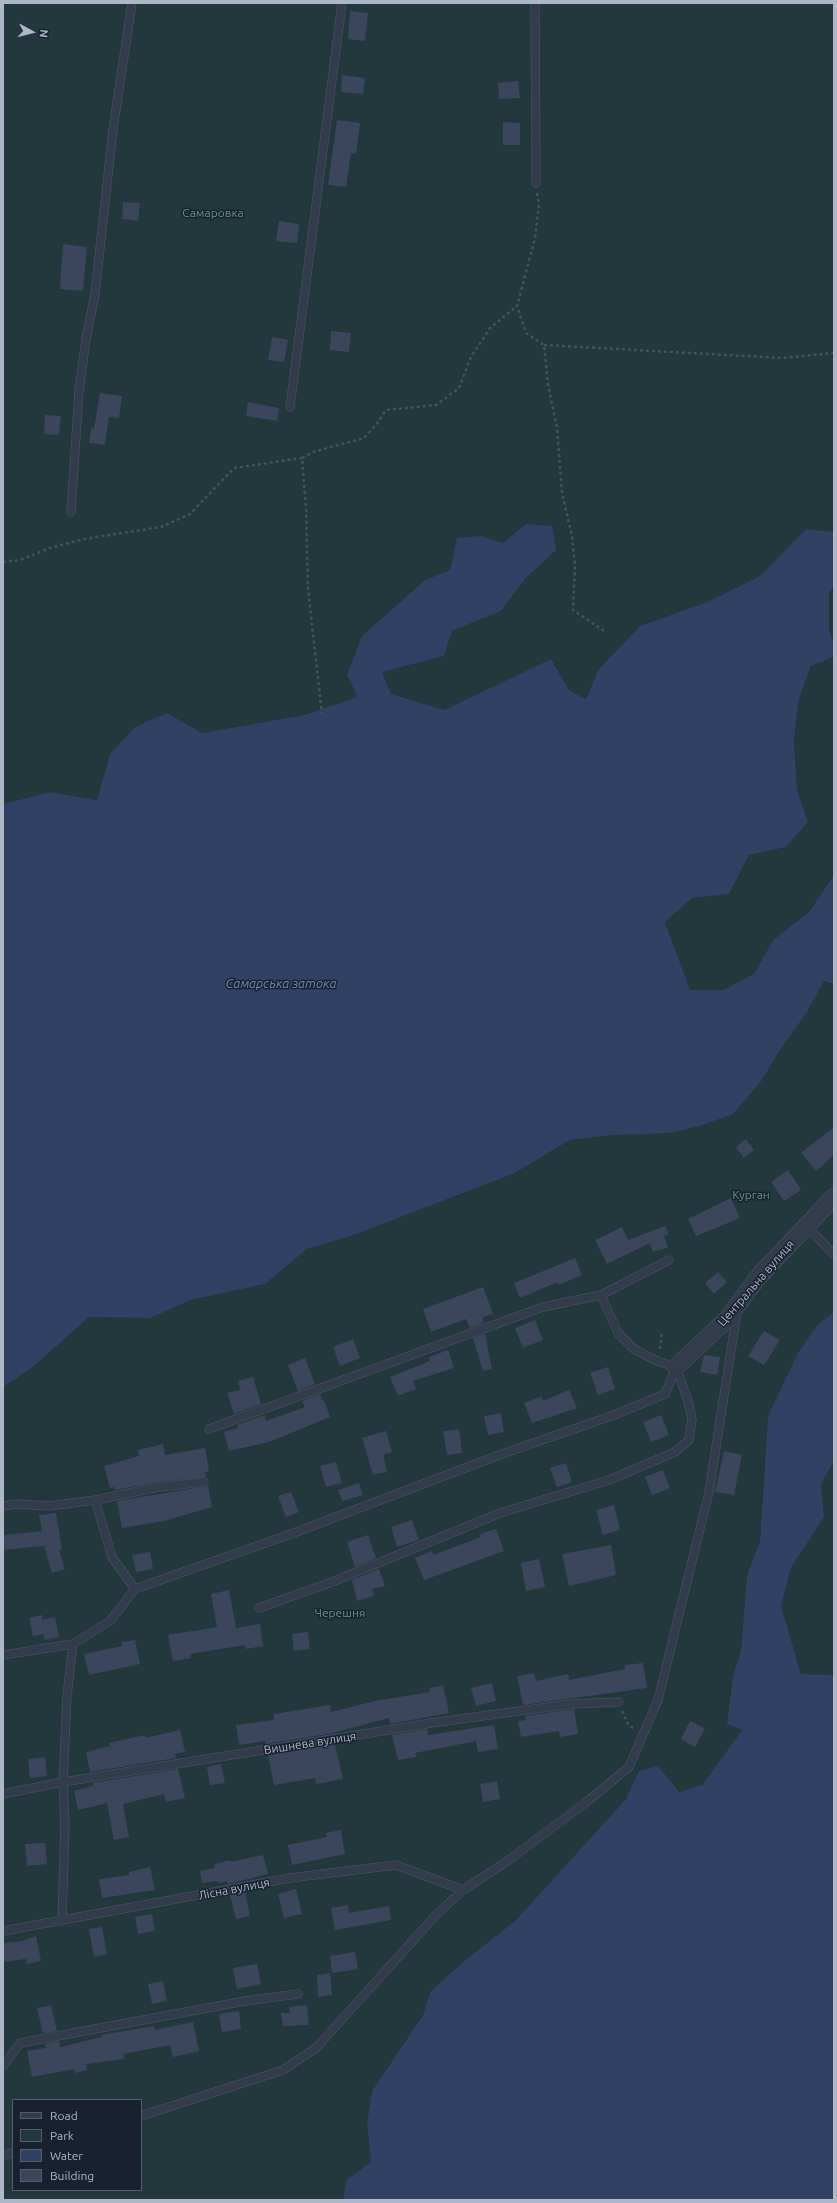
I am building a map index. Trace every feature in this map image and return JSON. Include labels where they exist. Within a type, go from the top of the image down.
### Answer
[{"type":"street","name":"Центральна вулиця","points":[[676,1367],[727,1319],[759,1276],[834,1197]]},
{"type":"lane","points":[[70,512],[79,390],[86,339],[95,294],[113,129],[132,3]]},
{"type":"lane","points":[[290,406],[342,3]]},
{"type":"lane","points":[[535,3],[537,44],[536,183]]},
{"type":"lane","points":[[807,1226],[834,1255]]},
{"type":"lane","points":[[209,1429],[543,1306],[601,1295],[669,1260]]},
{"type":"lane","points":[[601,1295],[618,1333],[634,1349],[657,1361],[676,1367]]},
{"type":"lane","points":[[142,2116],[283,2070],[316,2048],[436,1915],[463,1890],[509,1860],[584,1804],[629,1767],[658,1700],[709,1492],[739,1303]]},
{"type":"lane","points":[[3,1655],[73,1644],[110,1621],[135,1589],[291,1534],[502,1454],[614,1415],[664,1394],[676,1367]]},
{"type":"lane","points":[[259,1608],[332,1582],[500,1513],[609,1480],[675,1452],[689,1440],[692,1419],[687,1398],[676,1367]]},
{"type":"lane","points":[[3,1506],[17,1504],[49,1506],[95,1500],[159,1487],[204,1482]]},
{"type":"lane","points":[[95,1500],[112,1557],[135,1589]]},
{"type":"lane","points":[[62,1921],[65,1824],[63,1782],[67,1696],[73,1644]]},
{"type":"lane","name":"Вишнева вулиця","points":[[3,1794],[63,1782],[438,1722],[570,1704],[619,1702]]},
{"type":"lane","name":"Лісна вулиця","points":[[3,1931],[290,1878],[396,1865],[463,1890]]},
{"type":"lane","points":[[3,2066],[20,2043],[245,2000],[298,1994]]},
{"type":"path","points":[[536,183],[539,204],[535,238],[517,306],[526,332],[544,345],[782,358],[834,353]]},
{"type":"path","points":[[3,562],[20,560],[50,548],[84,539],[161,527],[190,514],[234,468],[302,458],[313,452],[364,438],[376,425],[386,410],[410,409],[436,405],[459,388],[471,357],[490,328],[517,306]]},
{"type":"path","points":[[544,345],[548,385],[557,427],[558,458],[562,493],[572,536],[575,566],[573,610],[604,630]]},
{"type":"path","points":[[302,458],[306,508],[308,589],[322,715]]},
{"type":"path","points":[[657,1361],[662,1332]]},
{"type":"path","points":[[619,1702],[629,1726],[635,1729],[646,1727]]},
{"type":"green space","name":"Самаровка","points":[[3,3],[834,3],[834,532],[806,529],[760,576],[707,602],[640,626],[598,670],[586,699],[569,690],[551,659],[444,710],[391,694],[382,672],[444,656],[452,631],[501,611],[525,579],[556,550],[526,524],[503,543],[481,536],[451,570],[425,580],[362,636],[359,697],[304,715],[202,733],[167,713],[110,754],[97,800],[50,792],[3,804]]},
{"type":"green space","points":[[834,585],[834,644],[829,630],[829,594]]},
{"type":"green space","points":[[834,657],[834,875],[809,912],[773,940],[754,974],[723,990],[690,990],[665,922],[692,897],[729,894],[749,855],[786,847],[808,822],[797,789],[794,740],[799,699],[811,666]]},
{"type":"green space","name":"Черешня","points":[[824,981],[834,984],[834,1312],[818,1324],[765,1456],[760,1541],[747,1575],[741,1650],[733,1676],[727,1724],[742,1730],[702,1785],[678,1792],[658,1766],[639,1771],[626,1799],[515,1921],[464,1961],[430,1992],[423,2015],[372,2091],[367,2123],[371,2163],[346,2180],[343,2200],[3,2200],[3,1387],[33,1367],[89,1317],[151,1318],[191,1300],[265,1284],[307,1249],[351,1236],[513,1174],[570,1140],[613,1135],[762,1080],[778,1053],[807,1012]]},
{"type":"green space","points":[[834,1461],[834,1675],[801,1674],[781,1606],[791,1568],[824,1517],[821,1484]]},
{"type":"water","name":"Самарська затока","points":[[526,524],[552,526],[556,550],[525,579],[501,611],[452,631],[444,656],[382,672],[391,694],[444,710],[551,659],[569,690],[586,699],[598,670],[640,626],[707,602],[760,576],[806,529],[834,532],[834,585],[829,594],[829,630],[834,644],[834,657],[811,666],[799,699],[794,740],[797,789],[808,822],[786,847],[749,855],[729,894],[692,898],[665,922],[690,990],[723,990],[754,974],[773,940],[809,912],[834,875],[834,984],[824,981],[807,1012],[778,1053],[762,1080],[733,1114],[700,1126],[669,1133],[613,1135],[570,1140],[513,1174],[351,1236],[307,1249],[265,1284],[191,1300],[151,1318],[89,1317],[33,1367],[3,1387],[3,804],[50,792],[97,800],[110,754],[135,727],[167,713],[202,733],[304,715],[358,697],[347,675],[362,636],[425,580],[450,570],[457,538],[481,536],[503,543]]},
{"type":"water","points":[[834,1312],[834,1461],[821,1484],[824,1517],[791,1568],[781,1606],[801,1674],[834,1675],[834,2200],[343,2200],[346,2180],[371,2162],[367,2123],[372,2091],[423,2015],[430,1992],[464,1961],[515,1921],[626,1799],[639,1771],[658,1766],[679,1792],[702,1785],[742,1730],[727,1724],[733,1676],[741,1650],[747,1575],[760,1541],[768,1416],[798,1353],[818,1324]]},
{"type":"building","points":[[350,11],[368,13],[365,41],[348,39]]},
{"type":"building","points":[[342,75],[365,78],[363,94],[341,92]]},
{"type":"building","points":[[518,81],[520,98],[499,99],[498,83]]},
{"type":"building","points":[[337,120],[360,123],[356,154],[351,153],[346,187],[328,185]]},
{"type":"building","points":[[503,122],[520,123],[520,145],[503,145]]},
{"type":"building","points":[[123,202],[140,203],[138,221],[122,219]]},
{"type":"building","points":[[279,221],[299,224],[297,243],[276,241]]},
{"type":"building","points":[[63,244],[87,247],[83,291],[60,289]]},
{"type":"building","points":[[331,331],[351,333],[349,352],[330,350]]},
{"type":"building","points":[[272,337],[288,340],[284,362],[268,360]]},
{"type":"building","points":[[100,393],[122,396],[119,418],[109,417],[105,445],[89,443],[91,428],[94,429]]},
{"type":"building","points":[[248,402],[279,408],[277,421],[246,416]]},
{"type":"building","points":[[45,415],[61,416],[59,435],[44,434]]},
{"type":"building","points":[[834,1127],[834,1155],[816,1171],[801,1153]]},
{"type":"building","points":[[746,1139],[754,1150],[744,1158],[736,1147]]},
{"type":"building","points":[[788,1170],[801,1190],[784,1201],[771,1182]]},
{"type":"building","points":[[731,1198],[740,1218],[696,1236],[688,1219]]},
{"type":"building","points":[[665,1226],[669,1234],[664,1236],[668,1247],[653,1252],[650,1243],[607,1264],[595,1240],[622,1227],[628,1240]]},
{"type":"building","points":[[575,1258],[582,1275],[559,1285],[558,1282],[520,1298],[514,1283]]},
{"type":"building","points":[[718,1272],[727,1282],[714,1294],[705,1283]]},
{"type":"building","points":[[483,1287],[493,1314],[483,1317],[483,1323],[470,1328],[466,1319],[431,1332],[423,1309]]},
{"type":"building","points":[[535,1320],[543,1340],[523,1348],[515,1328]]},
{"type":"building","points":[[764,1331],[780,1340],[764,1365],[748,1356]]},
{"type":"building","points":[[485,1334],[492,1369],[483,1371],[473,1338]]},
{"type":"building","points":[[353,1339],[360,1358],[340,1366],[333,1347]]},
{"type":"building","points":[[448,1350],[454,1368],[413,1381],[416,1389],[398,1396],[390,1377],[430,1361],[429,1357]]},
{"type":"building","points":[[704,1355],[720,1357],[717,1375],[700,1372]]},
{"type":"building","points":[[305,1358],[315,1384],[298,1391],[288,1365]]},
{"type":"building","points":[[608,1367],[615,1389],[598,1395],[590,1373]]},
{"type":"building","points":[[253,1377],[261,1404],[234,1414],[227,1393],[240,1390],[238,1381]]},
{"type":"building","points":[[569,1390],[577,1408],[532,1423],[524,1403],[542,1396],[543,1401]]},
{"type":"building","points":[[320,1394],[322,1401],[324,1400],[330,1417],[269,1442],[229,1451],[224,1432],[238,1428],[237,1425],[265,1415],[266,1421],[305,1407],[302,1401]]},
{"type":"building","points":[[501,1413],[504,1432],[488,1435],[484,1416]]},
{"type":"building","points":[[661,1415],[669,1435],[651,1442],[643,1422]]},
{"type":"building","points":[[459,1429],[462,1453],[447,1455],[443,1431]]},
{"type":"building","points":[[386,1431],[392,1452],[383,1455],[387,1472],[373,1475],[362,1438]]},
{"type":"building","points":[[163,1444],[165,1455],[205,1448],[209,1471],[205,1472],[206,1477],[158,1482],[115,1490],[114,1487],[110,1488],[104,1466],[139,1456],[138,1450]]},
{"type":"building","points":[[724,1451],[742,1455],[734,1495],[715,1492]]},
{"type":"building","points":[[336,1462],[342,1483],[326,1487],[320,1466]]},
{"type":"building","points":[[566,1463],[572,1482],[557,1487],[550,1468]]},
{"type":"building","points":[[663,1470],[670,1488],[652,1495],[645,1477]]},
{"type":"building","points":[[359,1483],[363,1495],[342,1501],[338,1490]]},
{"type":"building","points":[[208,1486],[212,1507],[164,1521],[122,1528],[117,1501]]},
{"type":"building","points":[[291,1492],[299,1512],[286,1517],[278,1496]]},
{"type":"building","points":[[614,1505],[620,1530],[603,1535],[596,1510]]},
{"type":"building","points":[[56,1513],[62,1550],[59,1550],[65,1569],[52,1573],[44,1546],[4,1550],[3,1535],[42,1531],[39,1515]]},
{"type":"building","points":[[412,1520],[419,1540],[397,1547],[391,1527]]},
{"type":"building","points":[[496,1529],[504,1551],[424,1580],[415,1558],[432,1551],[433,1555],[481,1537],[480,1534]]},
{"type":"building","points":[[368,1535],[376,1558],[355,1567],[347,1542]]},
{"type":"building","points":[[611,1545],[616,1575],[569,1586],[562,1554]]},
{"type":"building","points":[[150,1552],[153,1569],[136,1572],[132,1555]]},
{"type":"building","points":[[539,1559],[545,1587],[526,1591],[521,1563]]},
{"type":"building","points":[[379,1569],[385,1586],[372,1589],[374,1596],[357,1601],[352,1580]]},
{"type":"building","points":[[229,1590],[236,1628],[260,1624],[263,1646],[246,1649],[245,1645],[190,1654],[191,1658],[173,1661],[168,1635],[217,1627],[211,1594]]},
{"type":"building","points":[[42,1615],[42,1620],[55,1617],[59,1637],[45,1640],[43,1634],[33,1636],[29,1618]]},
{"type":"building","points":[[308,1632],[310,1649],[294,1651],[292,1634]]},
{"type":"building","points":[[135,1640],[140,1664],[89,1675],[84,1654],[122,1646],[122,1642]]},
{"type":"building","points":[[643,1663],[647,1688],[523,1705],[517,1676],[534,1673],[536,1681],[568,1674],[569,1680],[625,1669],[625,1665]]},
{"type":"building","points":[[492,1683],[496,1701],[476,1706],[471,1688]]},
{"type":"building","points":[[443,1685],[449,1713],[390,1724],[389,1718],[333,1733],[266,1744],[265,1741],[239,1745],[236,1725],[274,1720],[274,1714],[330,1705],[331,1712],[375,1701],[430,1692],[429,1688]]},
{"type":"building","points":[[574,1709],[578,1734],[560,1737],[559,1731],[521,1737],[518,1721],[526,1720],[525,1716]]},
{"type":"building","points":[[690,1721],[705,1728],[695,1747],[681,1739]]},
{"type":"building","points":[[494,1725],[498,1749],[478,1752],[476,1741],[415,1753],[416,1757],[398,1760],[392,1735],[427,1729],[428,1735]]},
{"type":"building","points":[[180,1730],[185,1752],[175,1754],[176,1758],[90,1772],[86,1752],[110,1746],[109,1743],[145,1735],[145,1738]]},
{"type":"building","points":[[335,1744],[343,1779],[316,1784],[315,1778],[274,1785],[268,1755]]},
{"type":"building","points":[[45,1757],[47,1776],[30,1778],[28,1759]]},
{"type":"building","points":[[221,1764],[225,1783],[210,1785],[207,1767]]},
{"type":"building","points":[[178,1769],[185,1798],[166,1802],[164,1794],[123,1804],[129,1837],[114,1840],[107,1803],[78,1810],[74,1791],[93,1786],[93,1783]]},
{"type":"building","points":[[497,1781],[500,1799],[483,1802],[480,1784]]},
{"type":"building","points":[[341,1830],[345,1854],[292,1865],[288,1845],[327,1837],[326,1833]]},
{"type":"building","points":[[45,1843],[47,1864],[27,1866],[25,1844]]},
{"type":"building","points":[[263,1855],[268,1874],[228,1884],[227,1881],[219,1883],[218,1881],[202,1883],[200,1871],[215,1868],[214,1864]]},
{"type":"building","points":[[150,1867],[155,1890],[102,1898],[99,1879],[129,1875],[129,1872]]},
{"type":"building","points":[[296,1889],[302,1914],[284,1918],[278,1894]]},
{"type":"building","points":[[245,1892],[250,1916],[236,1919],[230,1895]]},
{"type":"building","points":[[348,1905],[349,1913],[389,1906],[391,1920],[335,1930],[331,1908]]},
{"type":"building","points":[[152,1914],[155,1931],[138,1934],[135,1917]]},
{"type":"building","points":[[102,1927],[107,1954],[94,1957],[89,1929]]},
{"type":"building","points":[[36,1936],[41,1961],[27,1964],[26,1959],[3,1962],[3,1943],[22,1941]]},
{"type":"building","points":[[355,1952],[358,1969],[332,1973],[330,1956]]},
{"type":"building","points":[[257,1964],[261,1984],[237,1989],[233,1968]]},
{"type":"building","points":[[330,1973],[332,1995],[318,1997],[317,1975]]},
{"type":"building","points":[[163,1981],[167,2001],[152,2004],[148,1984]]},
{"type":"building","points":[[51,2005],[57,2031],[43,2033],[37,2008]]},
{"type":"building","points":[[307,2005],[309,2025],[283,2026],[281,2013],[290,2013],[289,2007]]},
{"type":"building","points":[[239,2011],[241,2029],[222,2032],[219,2014]]},
{"type":"building","points":[[193,2022],[199,2051],[173,2057],[170,2045],[123,2054],[124,2059],[86,2064],[87,2070],[75,2073],[74,2069],[32,2077],[27,2051],[46,2048],[45,2044],[59,2041],[60,2047],[102,2037],[102,2035],[154,2026],[155,2030]]},
{"type":"park label","name":"Курган","points":[[751,1195]]}]
